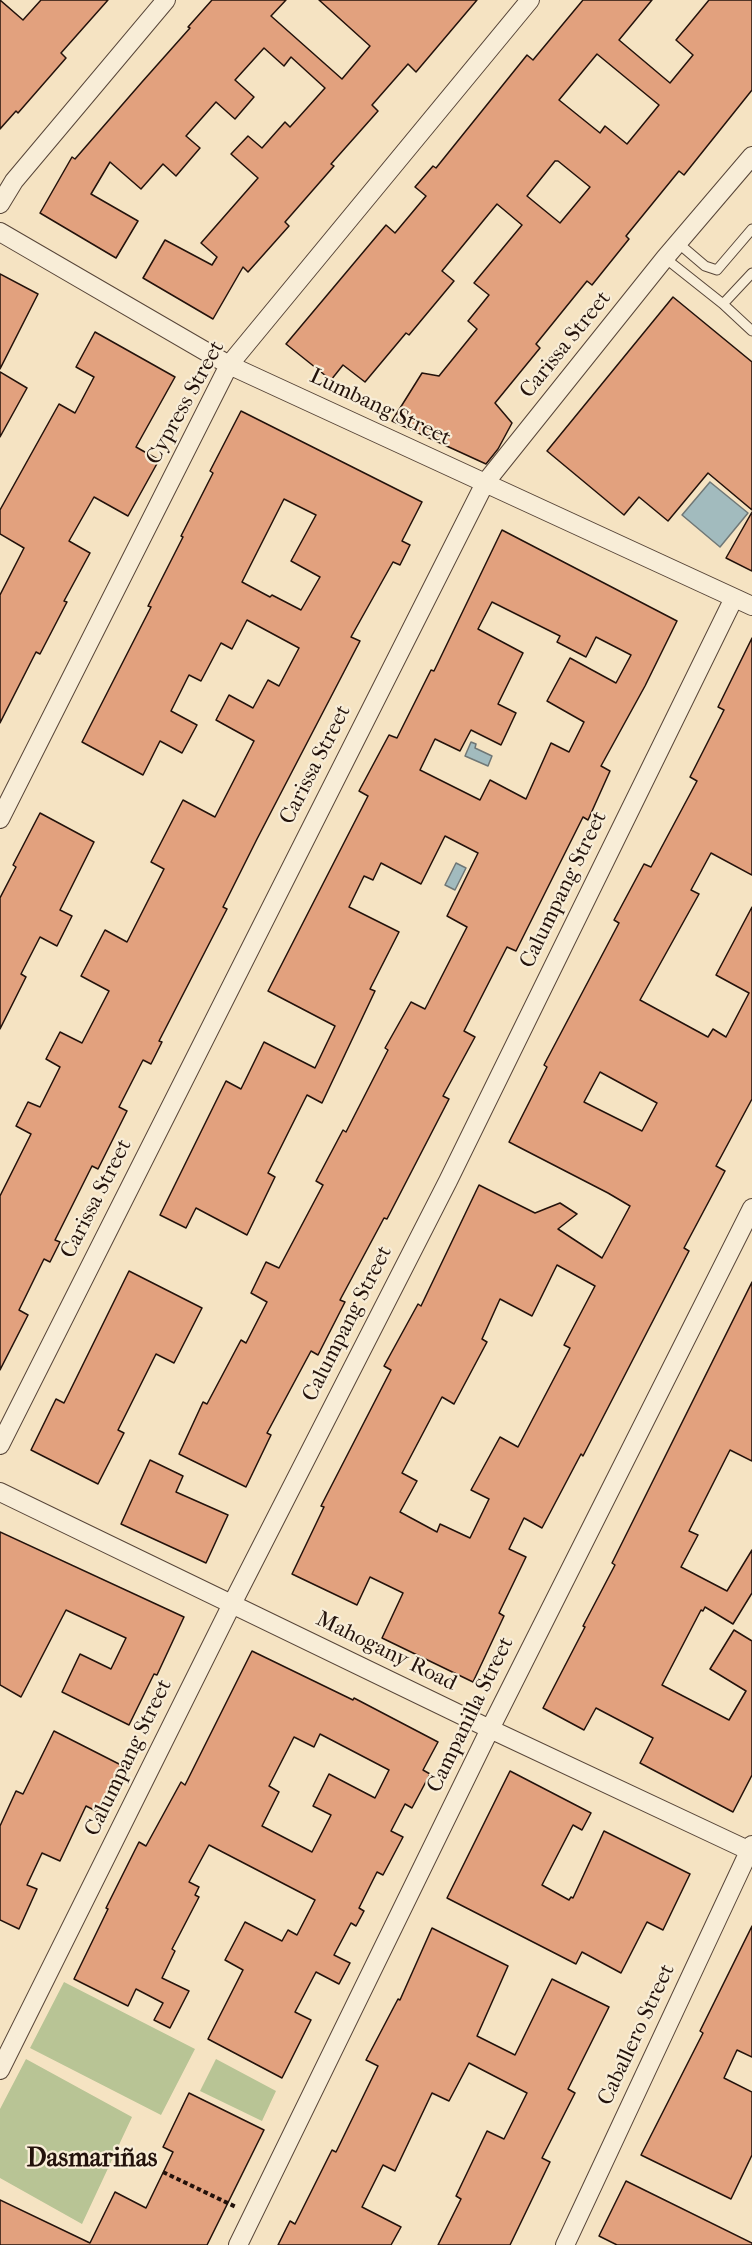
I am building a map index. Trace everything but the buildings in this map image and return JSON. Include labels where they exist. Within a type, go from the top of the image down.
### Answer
[{"type":"street","points":[[0,204],[14,181],[166,0]]},
{"type":"street","name":"Cypress Street","points":[[0,819],[230,365],[530,0]]},
{"type":"street","name":"Carissa Street","points":[[0,1445],[485,483],[665,258],[752,156]]},
{"type":"street","name":"Lumbang Street","points":[[0,232],[230,365],[752,606]]},
{"type":"street","name":"Calumpang Street","points":[[0,2070],[232,1604],[448,1181],[734,598]]},
{"type":"street","name":"Campanilla Street","points":[[238,2245],[490,1729],[752,1208]]},
{"type":"street","name":"Mahogany Road","points":[[0,1492],[490,1729],[751,1850]]},
{"type":"street","name":"Caballero Street","points":[[565,2245],[751,1850]]},
{"type":"lane","points":[[678,243],[705,266],[717,270],[752,229]]},
{"type":"lane","points":[[665,258],[723,304],[752,331]]},
{"type":"lane","points":[[723,304],[752,273]]},
{"type":"path","points":[[163,2172],[253,2215]]},
{"type":"green space","points":[[64,1982],[195,2049],[161,2115],[30,2048]]},
{"type":"green space","points":[[26,2059],[132,2117],[82,2224],[0,2178],[0,2109]]},
{"type":"green space","points":[[216,2059],[276,2091],[262,2121],[200,2091]]},
{"type":"water","points":[[710,482],[748,513],[720,547],[682,515]]},
{"type":"water","points":[[471,742],[476,744],[475,748],[492,756],[488,766],[465,756]]},
{"type":"water","points":[[456,863],[466,868],[455,890],[445,885]]},
{"type":"district","name":"Dasmariñas","points":[[92,2160]]}]
